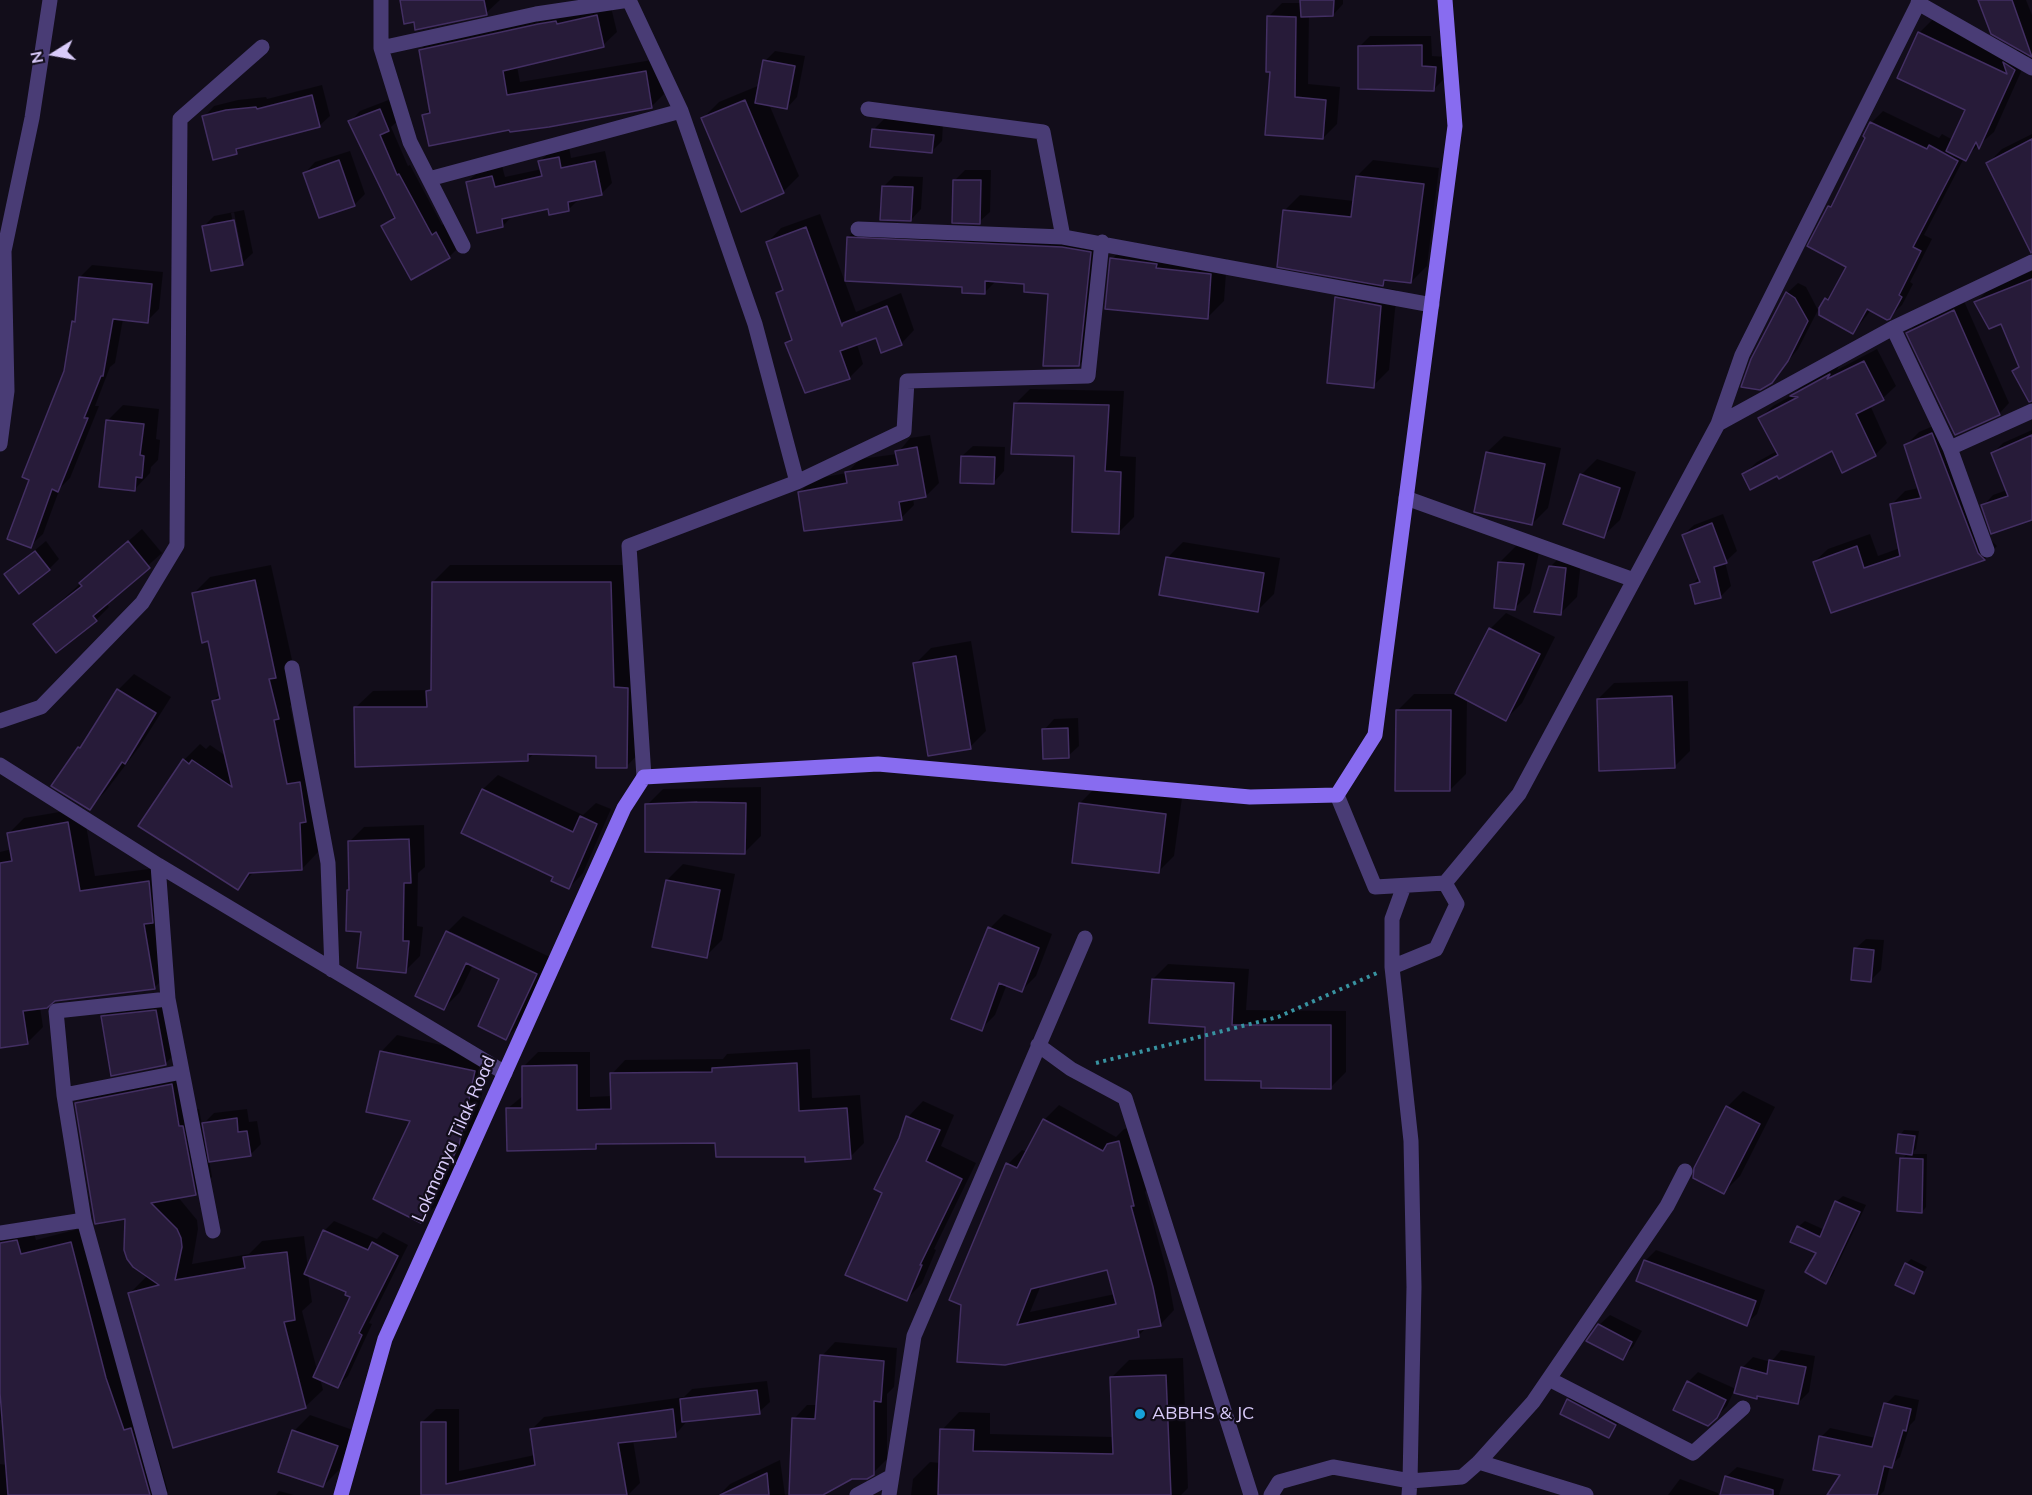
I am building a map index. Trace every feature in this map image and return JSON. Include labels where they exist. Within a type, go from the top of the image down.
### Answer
[{"type":"main road","points":[[644,777],[878,764],[1250,797],[1337,795],[1375,735],[1455,126],[1445,0]]},
{"type":"main road","name":"Lokmanya Tilak Road","points":[[341,1495],[385,1339],[624,807],[644,777]]},
{"type":"street","points":[[0,444],[7,391],[4,251],[32,118],[50,0]]},
{"type":"street","points":[[381,0],[381,48],[411,142],[463,246]]},
{"type":"street","points":[[381,48],[536,14],[629,0],[681,111],[755,324],[797,482]]},
{"type":"street","points":[[1337,795],[1375,887],[1445,883],[1519,794],[1718,424],[1742,355],[1919,2],[2032,68]]},
{"type":"street","points":[[0,721],[41,707],[142,603],[177,545],[180,119],[262,46]]},
{"type":"street","points":[[868,109],[1043,132],[1064,237]]},
{"type":"street","points":[[429,179],[681,111]]},
{"type":"street","points":[[858,229],[1064,237],[1102,242],[1432,305]]},
{"type":"street","points":[[644,777],[629,546],[797,482],[904,431],[906,381],[1088,376],[1102,242]]},
{"type":"street","points":[[1718,424],[1893,328],[2032,262]]},
{"type":"street","points":[[1893,328],[1950,448],[1987,550]]},
{"type":"street","points":[[1950,448],[2032,411]]},
{"type":"street","points":[[1406,498],[1634,580]]},
{"type":"street","points":[[292,668],[328,863],[332,970]]},
{"type":"street","points":[[0,765],[158,866],[504,1073]]},
{"type":"street","points":[[158,866],[168,999],[213,1231]]},
{"type":"street","points":[[1392,967],[1436,949],[1457,904],[1445,883]]},
{"type":"street","points":[[1404,886],[1392,919],[1392,967],[1411,1141],[1414,1287],[1409,1488]]},
{"type":"street","points":[[889,1495],[914,1336],[1085,938]]},
{"type":"street","points":[[160,1495],[84,1220],[64,1095],[56,1011],[168,999]]},
{"type":"street","points":[[1038,1045],[1071,1070],[1125,1098],[1251,1495]]},
{"type":"street","points":[[64,1095],[182,1072]]},
{"type":"street","points":[[1271,1495],[1279,1482],[1333,1467],[1409,1488],[1462,1477],[1479,1462],[1533,1402],[1666,1206],[1685,1171]]},
{"type":"street","points":[[0,1233],[84,1220]]},
{"type":"street","points":[[1549,1379],[1693,1453],[1743,1408]]},
{"type":"street","points":[[1479,1462],[1586,1495]]},
{"type":"street","points":[[857,1495],[892,1476]]},
{"type":"path","points":[[1071,1070],[1278,1017],[1392,967]]},
{"type":"building","points":[[400,0],[484,0],[487,15],[415,30],[414,22],[404,24]]},
{"type":"building","points":[[1300,0],[1334,0],[1333,16],[1301,17]]},
{"type":"building","points":[[1978,0],[2012,0],[2032,57],[1991,34]]},
{"type":"building","points":[[597,15],[604,47],[503,71],[507,95],[646,71],[652,108],[549,127],[510,132],[509,130],[429,146],[422,115],[430,113],[419,50],[538,24],[556,21],[557,24]]},
{"type":"building","points":[[1267,16],[1296,17],[1295,97],[1326,100],[1323,139],[1265,135],[1270,72],[1266,72]]},
{"type":"building","points":[[1918,32],[2007,74],[2003,62],[2015,70],[1979,149],[1976,142],[1966,161],[1946,151],[1965,110],[1897,78]]},
{"type":"building","points":[[1422,45],[1422,66],[1436,67],[1434,91],[1358,89],[1358,46]]},
{"type":"building","points":[[763,60],[795,66],[787,109],[755,103]]},
{"type":"building","points":[[312,95],[320,127],[236,149],[237,154],[213,160],[202,116],[226,110],[256,107],[257,109]]},
{"type":"building","points":[[745,100],[784,193],[741,212],[701,118]]},
{"type":"building","points":[[380,109],[389,131],[380,135],[397,175],[399,174],[432,235],[436,232],[450,258],[411,280],[381,226],[395,218],[348,121]]},
{"type":"building","points":[[1870,122],[1927,149],[1929,145],[1958,161],[1913,247],[1921,251],[1890,319],[1887,320],[1867,309],[1853,334],[1819,315],[1819,308],[1825,298],[1828,300],[1846,267],[1807,246],[1828,206],[1831,207],[1865,138],[1863,136]]},
{"type":"building","points":[[872,129],[934,135],[932,153],[870,147]]},
{"type":"building","points":[[2032,139],[2032,252],[2031,253],[1986,163]]},
{"type":"building","points":[[559,157],[561,168],[595,161],[602,195],[568,202],[569,211],[549,215],[548,209],[502,219],[503,227],[477,233],[466,182],[492,176],[495,187],[542,176],[538,161]]},
{"type":"building","points":[[339,160],[355,206],[319,218],[303,173]]},
{"type":"building","points":[[1356,176],[1424,184],[1411,283],[1384,280],[1383,286],[1277,267],[1283,210],[1351,217]]},
{"type":"building","points":[[953,180],[981,180],[980,224],[952,223]]},
{"type":"building","points":[[882,186],[913,187],[911,221],[880,220]]},
{"type":"building","points":[[234,220],[243,265],[211,271],[202,226]]},
{"type":"building","points":[[806,227],[842,326],[843,323],[887,306],[902,345],[881,353],[876,338],[840,351],[850,379],[805,393],[785,343],[792,340],[776,293],[783,290],[766,242]]},
{"type":"building","points":[[847,237],[1062,247],[1091,252],[1079,366],[1043,366],[1048,294],[1024,292],[1024,284],[985,281],[985,294],[962,293],[962,287],[845,281]]},
{"type":"building","points":[[1110,258],[1157,264],[1156,268],[1211,274],[1208,319],[1105,309]]},
{"type":"building","points":[[79,277],[152,284],[148,323],[113,319],[103,376],[101,376],[84,418],[88,418],[58,492],[52,489],[31,548],[7,539],[29,480],[22,477],[64,371],[72,321],[75,322]]},
{"type":"building","points":[[2032,279],[2032,401],[2029,402],[2012,371],[2019,367],[2001,324],[1989,329],[1974,302]]},
{"type":"building","points":[[1786,292],[1795,298],[1808,321],[1788,361],[1772,383],[1760,390],[1741,387],[1751,359]]},
{"type":"building","points":[[1335,297],[1381,306],[1374,388],[1327,383]]},
{"type":"building","points":[[1954,310],[2000,415],[1955,435],[1906,333]]},
{"type":"building","points":[[1864,361],[1884,400],[1856,414],[1876,456],[1842,473],[1832,451],[1779,479],[1777,476],[1750,490],[1742,474],[1778,455],[1758,418],[1798,397],[1790,396],[1830,374],[1827,379]]},
{"type":"building","points":[[1014,403],[1109,405],[1105,471],[1121,472],[1119,534],[1072,532],[1074,456],[1011,454]]},
{"type":"building","points":[[106,420],[144,424],[140,455],[144,456],[142,478],[136,477],[135,491],[99,487]]},
{"type":"building","points":[[1932,433],[1978,553],[1985,560],[1831,613],[1813,562],[1857,546],[1864,568],[1900,556],[1890,504],[1921,498],[1904,445]]},
{"type":"building","points":[[2032,435],[2032,520],[1991,534],[1981,505],[2008,496],[1991,453]]},
{"type":"building","points":[[917,447],[926,497],[899,502],[902,520],[804,531],[798,492],[847,483],[845,472],[898,465],[895,451]]},
{"type":"building","points":[[1486,452],[1545,464],[1532,525],[1474,512]]},
{"type":"building","points":[[961,456],[995,457],[994,484],[960,483]]},
{"type":"building","points":[[1580,474],[1620,488],[1604,538],[1563,524]]},
{"type":"building","points":[[1712,523],[1727,563],[1714,567],[1721,598],[1695,604],[1690,585],[1700,582],[1682,535]]},
{"type":"building","points":[[128,541],[150,568],[93,616],[97,621],[56,653],[33,624],[82,586],[79,583]]},
{"type":"building","points":[[35,551],[50,570],[19,594],[4,574]]},
{"type":"building","points":[[1166,557],[1264,573],[1258,612],[1159,595]]},
{"type":"building","points":[[1498,562],[1524,564],[1515,610],[1494,608]]},
{"type":"building","points":[[1549,566],[1566,568],[1561,615],[1534,612]]},
{"type":"building","points":[[255,580],[276,678],[269,679],[279,719],[274,720],[287,784],[300,782],[306,822],[300,823],[302,870],[249,873],[238,890],[138,826],[183,759],[189,764],[192,760],[232,787],[212,701],[220,699],[208,641],[202,643],[192,593]]},
{"type":"building","points":[[432,582],[611,582],[614,687],[628,688],[627,768],[596,768],[596,756],[528,754],[528,761],[355,767],[354,707],[427,707],[426,691],[431,690]]},
{"type":"building","points":[[1489,628],[1540,654],[1506,721],[1455,694]]},
{"type":"building","points":[[956,656],[971,749],[928,756],[913,663]]},
{"type":"building","points":[[117,689],[156,713],[125,764],[122,762],[90,810],[51,786],[78,747],[80,748]]},
{"type":"building","points":[[1672,696],[1675,768],[1599,771],[1597,699]]},
{"type":"building","points":[[1396,710],[1451,710],[1450,791],[1395,791]]},
{"type":"building","points":[[1068,728],[1069,758],[1043,759],[1042,729]]},
{"type":"building","points":[[482,789],[573,832],[580,816],[597,824],[569,889],[551,881],[553,877],[461,833]]},
{"type":"building","points":[[746,803],[745,854],[645,852],[645,804]]},
{"type":"building","points":[[1079,803],[1166,814],[1159,873],[1072,863]]},
{"type":"building","points":[[68,822],[80,891],[149,881],[153,923],[144,924],[155,989],[55,1001],[47,1008],[23,1011],[28,1044],[0,1048],[0,863],[12,861],[7,833]]},
{"type":"building","points":[[409,839],[411,883],[404,883],[403,941],[409,941],[406,973],[357,968],[361,932],[346,931],[347,890],[349,890],[348,841]]},
{"type":"building","points":[[666,880],[720,890],[707,958],[652,947]]},
{"type":"building","points":[[988,927],[1039,948],[1022,992],[999,983],[982,1031],[951,1019]]},
{"type":"building","points":[[446,931],[537,974],[506,1040],[478,1026],[499,979],[466,963],[444,1010],[415,996]]},
{"type":"building","points":[[1854,948],[1874,950],[1871,982],[1851,980]]},
{"type":"building","points":[[1152,979],[1234,983],[1232,1025],[1331,1025],[1331,1089],[1261,1088],[1261,1081],[1205,1080],[1205,1027],[1149,1023]]},
{"type":"building","points":[[156,1010],[166,1065],[111,1076],[101,1016]]},
{"type":"building","points":[[380,1051],[475,1071],[459,1145],[421,1223],[373,1199],[410,1121],[366,1112]]},
{"type":"building","points":[[797,1063],[799,1111],[847,1108],[851,1159],[805,1162],[805,1157],[716,1157],[715,1143],[596,1144],[596,1149],[507,1151],[506,1108],[522,1108],[522,1066],[577,1065],[577,1110],[611,1109],[610,1073],[712,1072],[712,1068]]},
{"type":"building","points":[[172,1084],[179,1126],[183,1126],[196,1195],[151,1203],[177,1229],[181,1238],[182,1247],[175,1280],[245,1268],[243,1257],[287,1252],[295,1320],[284,1322],[306,1408],[173,1448],[128,1293],[159,1285],[133,1267],[127,1259],[124,1250],[125,1219],[95,1224],[75,1103]]},
{"type":"building","points":[[1726,1106],[1760,1124],[1724,1194],[1693,1178],[1694,1168]]},
{"type":"building","points":[[906,1116],[940,1130],[926,1161],[962,1179],[920,1265],[922,1265],[907,1301],[845,1275],[882,1193],[874,1189],[899,1138]]},
{"type":"building","points":[[237,1118],[238,1132],[247,1131],[251,1156],[209,1162],[202,1123]]},
{"type":"building","points":[[1043,1119],[1103,1151],[1107,1144],[1119,1141],[1134,1206],[1131,1206],[1161,1326],[1138,1330],[1139,1337],[1005,1365],[957,1362],[961,1305],[949,1300],[1006,1163],[1017,1168]],"holes":[[[1107,1270],[1116,1304],[1017,1325],[1031,1289]]]},
{"type":"building","points":[[1898,1134],[1915,1136],[1912,1155],[1896,1153]]},
{"type":"building","points":[[1900,1158],[1923,1159],[1922,1213],[1897,1211]]},
{"type":"building","points":[[1835,1201],[1860,1212],[1826,1284],[1805,1272],[1816,1253],[1790,1242],[1797,1226],[1820,1237]]},
{"type":"building","points":[[323,1230],[368,1250],[372,1242],[398,1256],[359,1333],[362,1335],[338,1388],[313,1377],[350,1297],[345,1295],[346,1292],[304,1274]]},
{"type":"building","points":[[17,1240],[21,1254],[71,1242],[106,1378],[124,1430],[131,1428],[150,1495],[8,1495],[0,1393],[0,1243]]},
{"type":"building","points":[[1644,1260],[1756,1301],[1747,1326],[1636,1281]]},
{"type":"building","points":[[1905,1263],[1923,1272],[1914,1294],[1895,1285]]},
{"type":"building","points":[[1598,1324],[1632,1342],[1623,1360],[1586,1341]]},
{"type":"building","points":[[820,1355],[884,1361],[881,1402],[874,1401],[874,1475],[867,1479],[852,1479],[823,1495],[789,1495],[792,1418],[815,1419]]},
{"type":"building","points":[[1769,1360],[1806,1367],[1798,1404],[1757,1396],[1757,1399],[1734,1393],[1741,1367],[1767,1374]]},
{"type":"building","name":"ABBHS & JC","points":[[1166,1375],[1171,1495],[938,1495],[940,1429],[974,1430],[973,1451],[1113,1454],[1110,1377]]},
{"type":"building","points":[[1687,1381],[1726,1400],[1717,1418],[1708,1426],[1673,1410]]},
{"type":"building","points":[[757,1390],[760,1414],[682,1422],[680,1399]]},
{"type":"building","points":[[1567,1399],[1616,1425],[1609,1438],[1560,1414]]},
{"type":"building","points":[[1884,1403],[1911,1409],[1906,1431],[1903,1430],[1892,1468],[1884,1466],[1877,1495],[1827,1495],[1840,1475],[1813,1470],[1819,1436],[1872,1447]]},
{"type":"building","points":[[673,1409],[676,1437],[618,1443],[627,1495],[421,1495],[421,1422],[446,1422],[446,1484],[535,1465],[530,1429]]},
{"type":"building","points":[[292,1430],[338,1446],[323,1487],[278,1472]]},
{"type":"building","points":[[767,1473],[769,1495],[720,1495]]},
{"type":"building","points":[[1725,1476],[1773,1490],[1773,1495],[1720,1495]]},
{"type":"place","name":"ABBHS & JC","points":[[1140,1414]]}]
